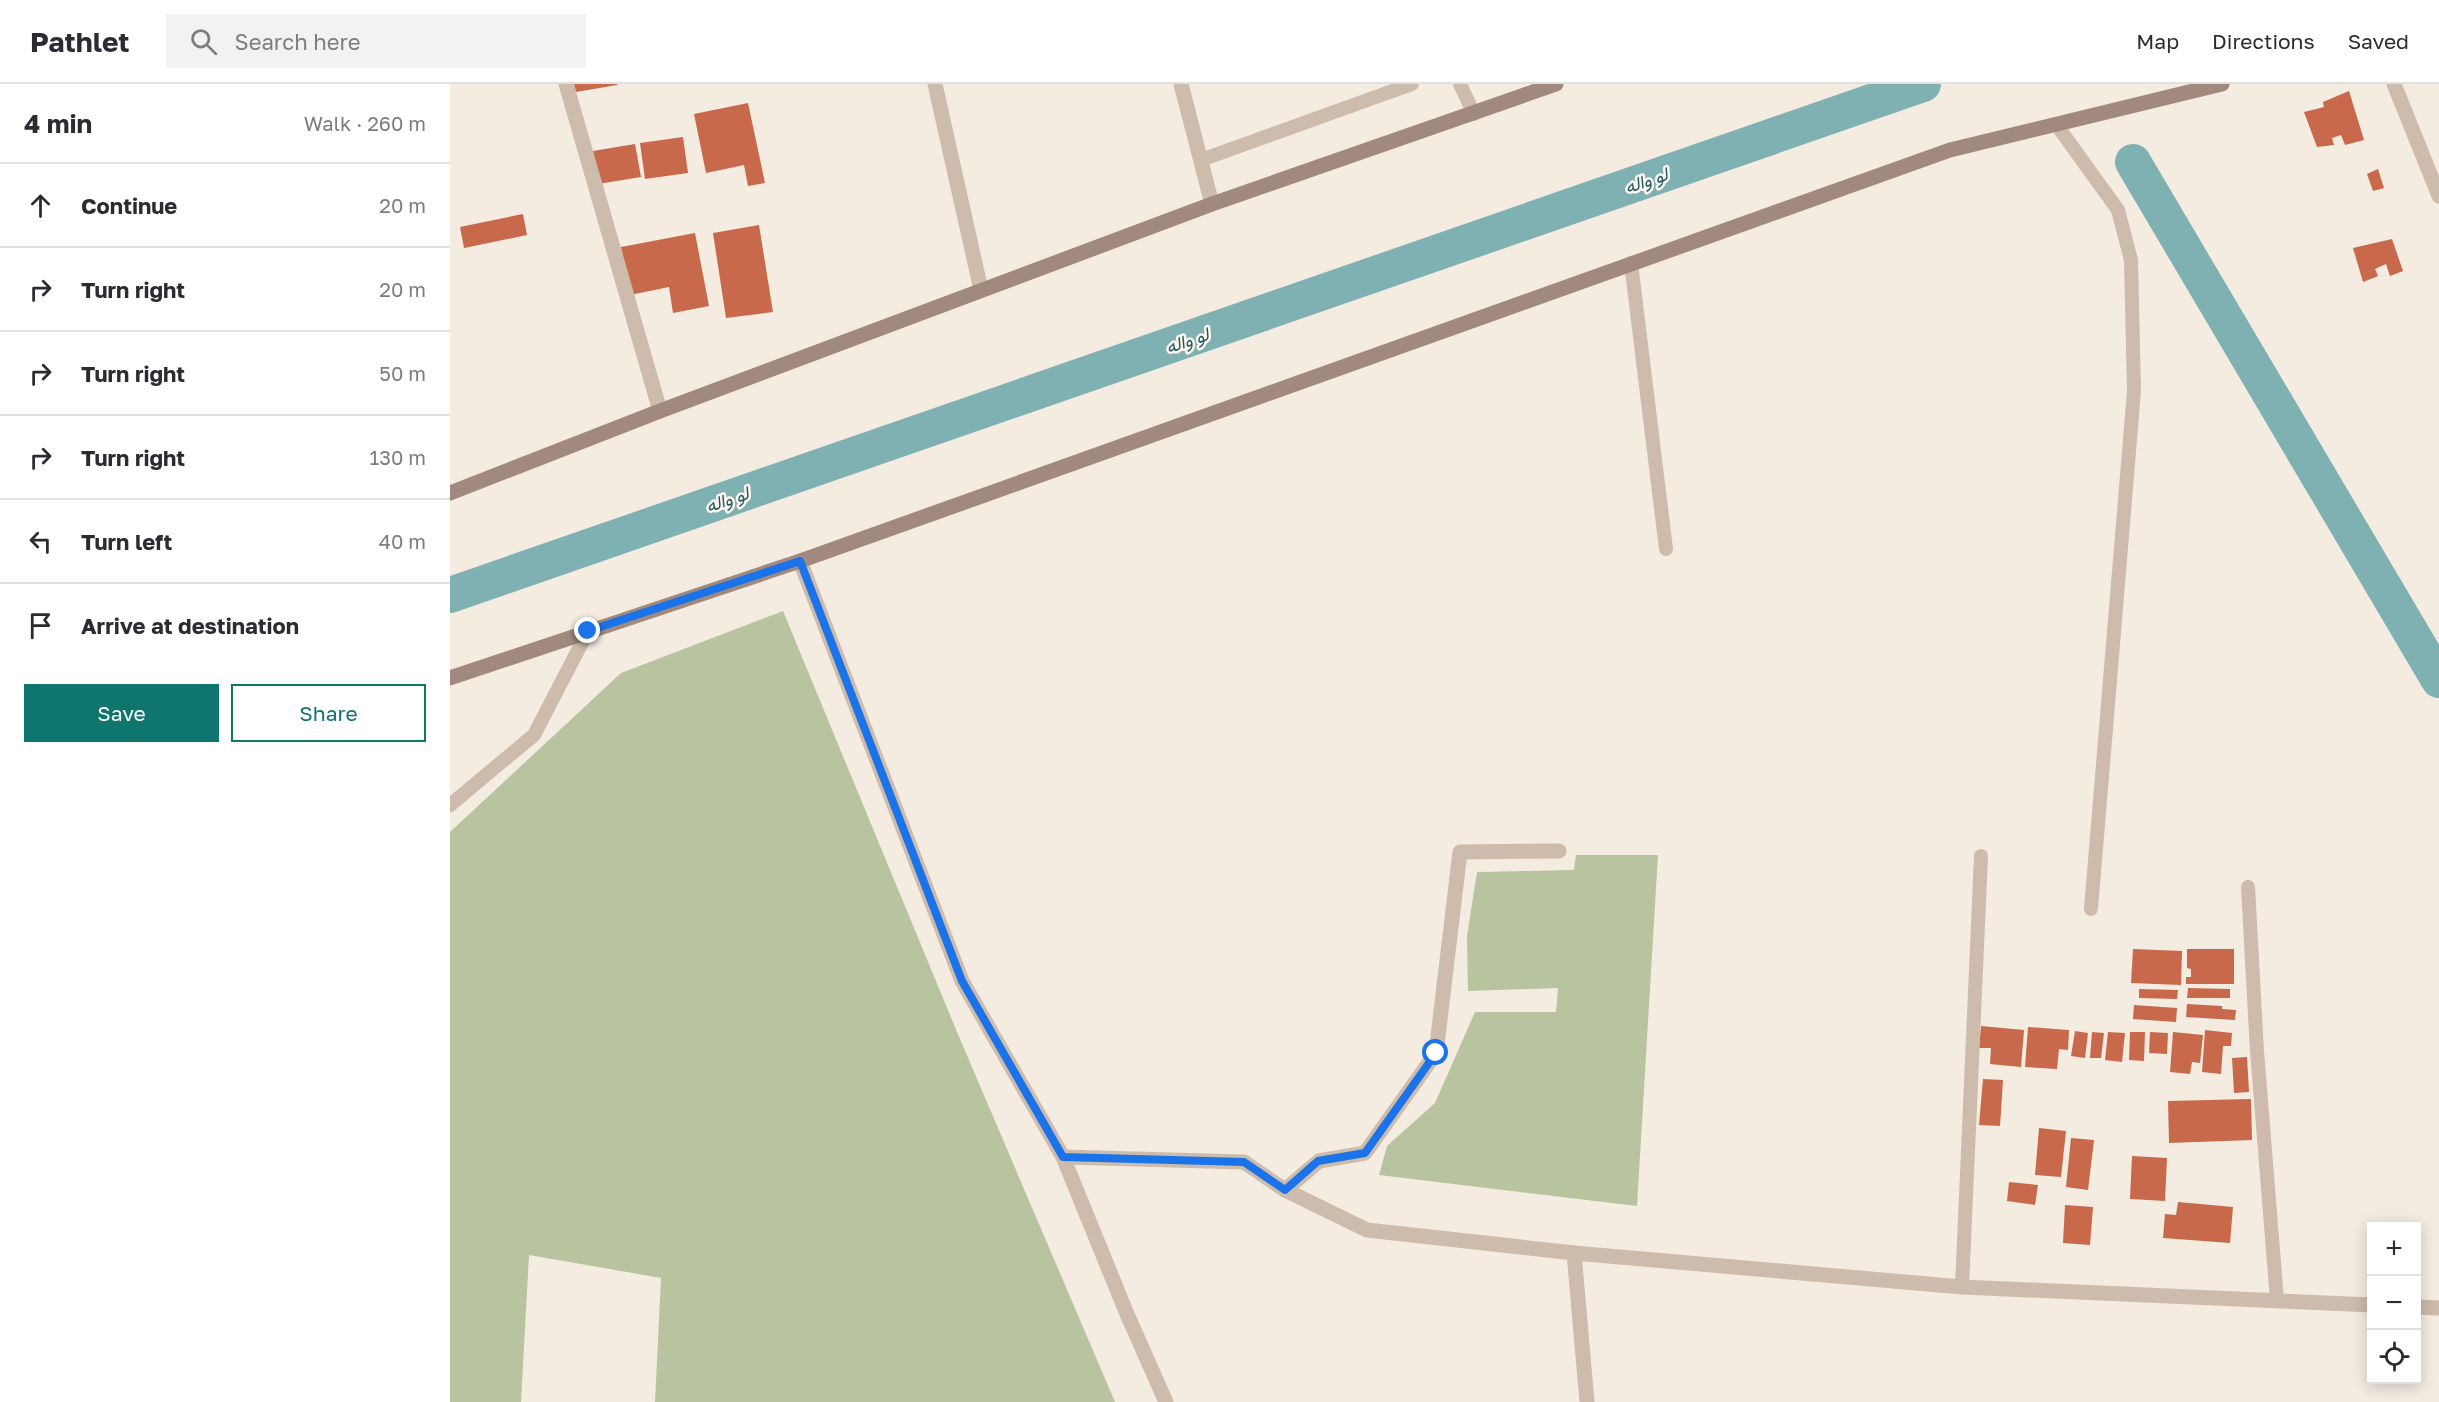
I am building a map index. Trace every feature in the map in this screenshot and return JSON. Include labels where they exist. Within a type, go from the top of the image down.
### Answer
[{"type":"street","points":[[566,84],[660,411]]},
{"type":"street","points":[[935,84],[981,290]]},
{"type":"street","points":[[1181,84],[1212,204]]},
{"type":"street","points":[[450,493],[660,411],[1212,204],[1556,84]]},
{"type":"street","points":[[450,678],[800,561],[1950,150],[2222,84]]},
{"type":"street","points":[[2394,84],[2439,196]]},
{"type":"street","points":[[800,561],[962,981],[1063,1157],[1127,1314],[1166,1402]]},
{"type":"street","points":[[1285,1190],[1318,1161],[1365,1153],[1436,1053],[1460,852],[1558,851]]},
{"type":"street","points":[[1063,1157],[1244,1162],[1285,1190],[1367,1230],[1574,1253],[1962,1287],[2367,1305]]},
{"type":"street","points":[[1574,1253],[1587,1402]]},
{"type":"street","points":[[2421,1307],[2439,1308]]},
{"type":"lane","points":[[1201,160],[1412,84]]},
{"type":"lane","points":[[1460,84],[1474,114]]},
{"type":"lane","points":[[2056,124],[2118,210],[2131,260],[2134,392],[2091,909]]},
{"type":"lane","points":[[1631,263],[1666,549]]},
{"type":"lane","points":[[450,805],[534,735],[588,631]]},
{"type":"lane","points":[[1962,1287],[1982,856]]},
{"type":"lane","points":[[2248,887],[2257,1051],[2277,1300]]},
{"type":"green space","points":[[783,611],[957,1032],[1115,1402],[655,1402],[661,1278],[529,1255],[521,1402],[450,1402],[450,832],[621,673]]},
{"type":"green space","points":[[1576,855],[1658,855],[1637,1206],[1379,1175],[1387,1146],[1435,1103],[1475,1012],[1556,1012],[1558,988],[1468,991],[1467,936],[1477,872],[1574,870]]},
{"type":"building","points":[[574,84],[617,84],[617,85],[576,92]]},
{"type":"building","points":[[2349,91],[2364,140],[2345,145],[2341,135],[2332,138],[2334,145],[2317,147],[2304,112],[2324,107],[2323,102]]},
{"type":"building","points":[[748,103],[765,183],[748,186],[744,165],[706,173],[694,114]]},
{"type":"building","points":[[683,137],[688,173],[645,179],[640,143]]},
{"type":"building","points":[[635,144],[641,177],[598,184],[593,151]]},
{"type":"building","points":[[2378,169],[2384,188],[2373,191],[2367,174]]},
{"type":"building","points":[[523,214],[527,235],[464,248],[460,227]]},
{"type":"building","points":[[759,225],[773,312],[726,318],[713,233]]},
{"type":"building","points":[[695,233],[709,306],[673,313],[669,287],[630,295],[621,247]]},
{"type":"building","points":[[2392,239],[2403,271],[2390,276],[2386,264],[2375,269],[2378,276],[2363,282],[2353,248]]},
{"type":"building","points":[[2133,949],[2182,951],[2181,985],[2131,983]]},
{"type":"building","points":[[2187,949],[2234,949],[2234,984],[2186,984],[2186,977],[2191,977],[2191,969],[2187,968]]},
{"type":"building","points":[[2188,988],[2230,989],[2230,998],[2187,998]]},
{"type":"building","points":[[2139,989],[2178,990],[2177,999],[2139,998]]},
{"type":"building","points":[[2187,1004],[2222,1006],[2222,1009],[2236,1010],[2235,1020],[2186,1017]]},
{"type":"building","points":[[2134,1005],[2177,1008],[2176,1022],[2133,1019]]},
{"type":"building","points":[[1981,1026],[2024,1030],[2021,1067],[1990,1064],[1991,1048],[1979,1048]]},
{"type":"building","points":[[2028,1027],[2069,1030],[2068,1050],[2059,1049],[2057,1069],[2025,1067]]},
{"type":"building","points":[[2205,1030],[2232,1033],[2231,1046],[2223,1046],[2221,1074],[2202,1072]]},
{"type":"building","points":[[2075,1031],[2088,1033],[2085,1058],[2071,1056]]},
{"type":"building","points":[[2092,1032],[2104,1033],[2101,1058],[2090,1058]]},
{"type":"building","points":[[2108,1032],[2125,1033],[2122,1062],[2105,1060]]},
{"type":"building","points":[[2130,1032],[2145,1032],[2144,1061],[2129,1060]]},
{"type":"building","points":[[2150,1032],[2168,1033],[2167,1054],[2149,1053]]},
{"type":"building","points":[[2173,1032],[2203,1035],[2200,1063],[2192,1062],[2190,1074],[2170,1072]]},
{"type":"building","points":[[2247,1057],[2249,1092],[2234,1093],[2232,1058]]},
{"type":"building","points":[[1983,1079],[2003,1080],[2000,1126],[1979,1125]]},
{"type":"building","points":[[2251,1099],[2252,1140],[2169,1143],[2168,1101]]},
{"type":"building","points":[[2039,1128],[2066,1131],[2061,1177],[2035,1175]]},
{"type":"building","points":[[2071,1138],[2094,1140],[2088,1190],[2066,1187]]},
{"type":"building","points":[[2132,1156],[2167,1158],[2165,1201],[2130,1199]]},
{"type":"building","points":[[2009,1182],[2038,1185],[2035,1205],[2007,1201]]},
{"type":"building","points":[[2178,1202],[2233,1207],[2230,1243],[2163,1238],[2165,1214],[2176,1215]]},
{"type":"building","points":[[2065,1205],[2093,1207],[2090,1245],[2063,1243]]},
{"type":"waterway","name":"لو واله","points":[[450,595],[1923,84]]},
{"type":"waterway","points":[[2133,162],[2439,680]]},
{"type":"route","points":[[588,631],[800,561],[962,981],[1063,1157],[1244,1162],[1285,1190],[1318,1161],[1365,1153],[1436,1053]]}]
